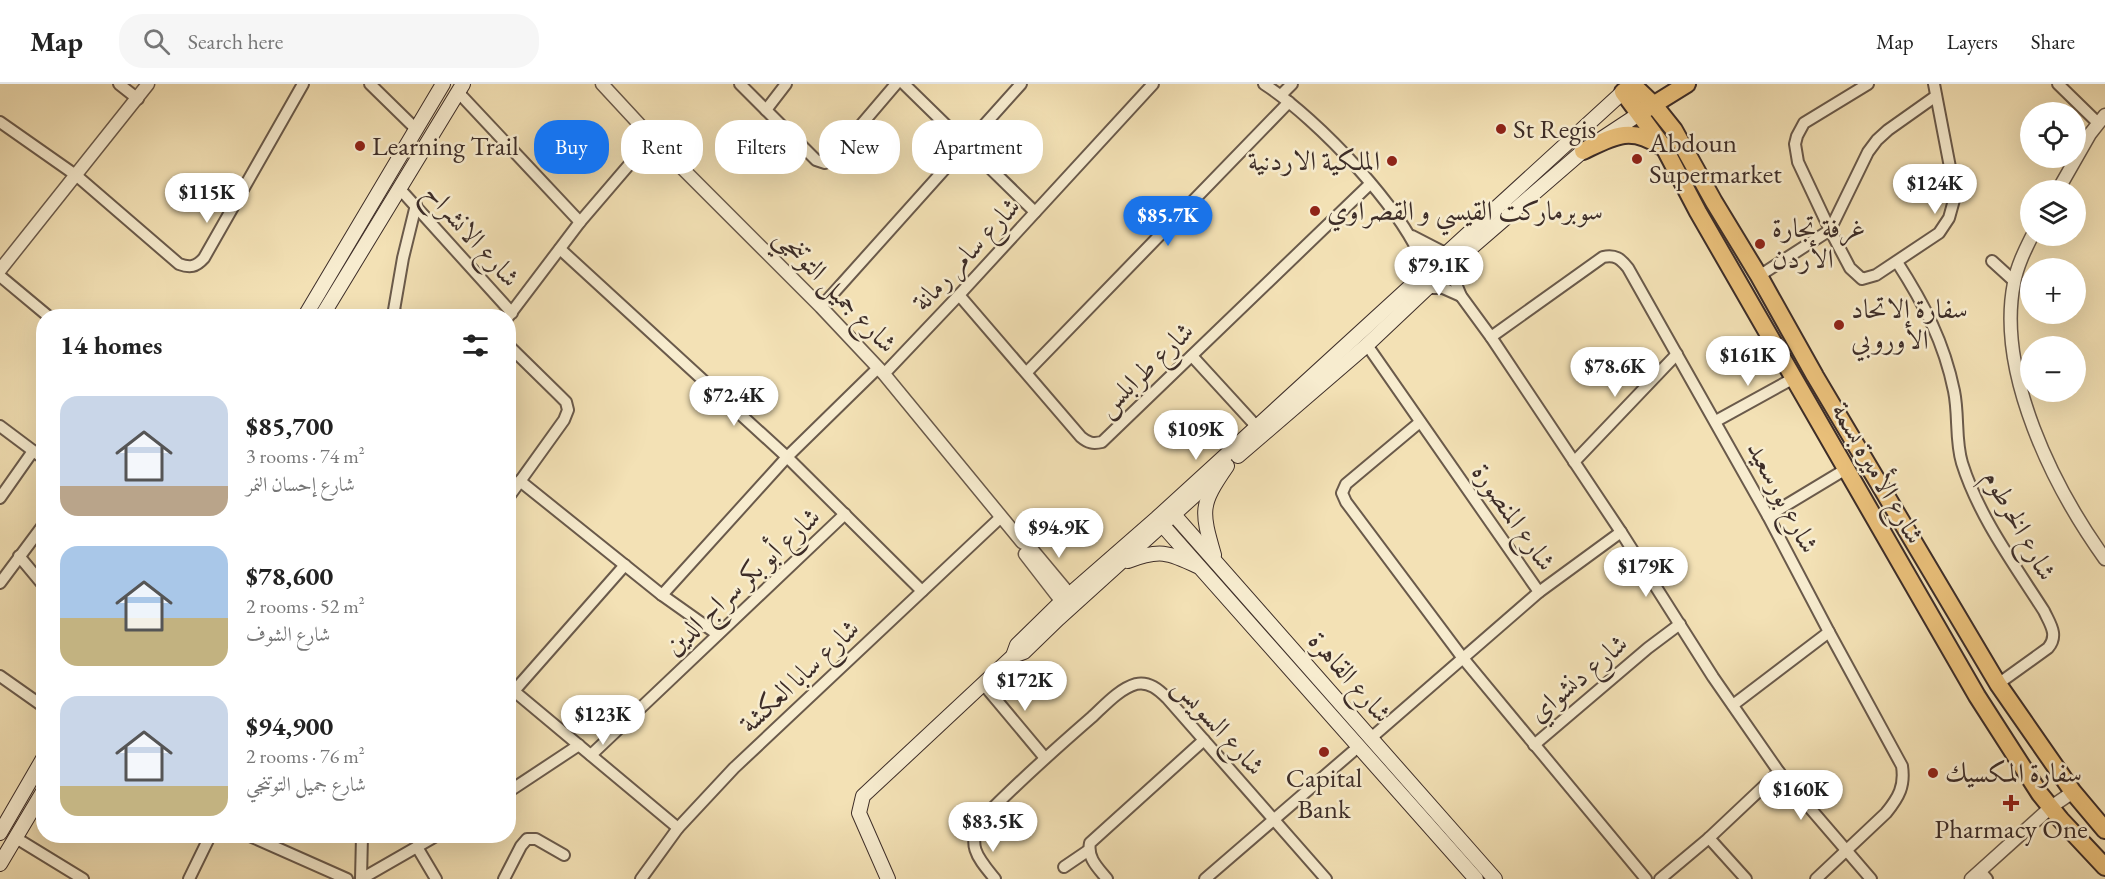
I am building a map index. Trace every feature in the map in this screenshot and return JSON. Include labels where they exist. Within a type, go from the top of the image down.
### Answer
[{"type":"main road","points":[[308,309],[443,84]]},
{"type":"main road","points":[[888,879],[859,813],[863,796],[1013,656],[1024,652],[1069,602],[1171,512],[1257,427],[1426,273],[1451,257],[1583,151],[1689,84]]},
{"type":"main road","points":[[1583,151],[1613,136],[1623,134],[1672,139],[1672,109],[1689,84]]},
{"type":"main road","points":[[1171,512],[1367,345],[1425,288],[1451,257],[1628,86]]},
{"type":"main road","name":"شارع الأميرة بسمة","points":[[1628,86],[1672,139],[1714,202],[1998,684],[2073,792],[2105,830]]},
{"type":"main road","points":[[326,309],[461,88]]},
{"type":"main road","name":"شارع الأميرة بسمة","points":[[1672,139],[1698,212],[1977,696],[2050,807],[2105,867]]},
{"type":"main road","points":[[1215,559],[1204,508],[1211,489],[1227,466]]},
{"type":"main road","name":"شارع القاهرة","points":[[1171,512],[1215,559],[1495,879]]},
{"type":"main road","points":[[1069,602],[1120,564],[1160,522]]},
{"type":"main road","name":"شارع القاهرة","points":[[1160,522],[1476,879]]},
{"type":"main road","points":[[1120,564],[1158,552],[1172,554],[1203,569]]},
{"type":"main road","points":[[0,833],[5,819],[36,770]]},
{"type":"main road","points":[[0,864],[36,805]]},
{"type":"street","points":[[119,84],[138,99]]},
{"type":"street","points":[[0,270],[148,84]]},
{"type":"street","points":[[0,122],[77,176],[179,264],[186,267],[198,265],[204,258],[303,84]]},
{"type":"street","points":[[370,84],[416,129]]},
{"type":"street","name":"شارع جميل التوتنجي","points":[[602,84],[635,120]]},
{"type":"street","points":[[740,84],[816,159],[825,163],[832,159],[896,84]]},
{"type":"street","points":[[766,110],[786,84]]},
{"type":"street","points":[[904,84],[941,120]]},
{"type":"street","points":[[988,120],[1021,84]]},
{"type":"street","name":"شارع سامر رمانة","points":[[662,595],[787,457],[881,371],[959,295],[1153,84]]},
{"type":"street","points":[[1264,84],[1285,99],[1335,144],[1370,184],[1409,234],[1426,273]]},
{"type":"street","points":[[1027,372],[1285,99],[1292,84]]},
{"type":"street","points":[[1869,84],[1804,123],[1795,144],[1798,162],[1830,230],[1850,268],[1862,279],[1876,275],[1939,233],[1952,210],[1954,188],[1934,84]]},
{"type":"street","points":[[2058,84],[2102,119]]},
{"type":"street","points":[[2065,84],[2102,119]]},
{"type":"street","points":[[461,88],[580,222]]},
{"type":"street","points":[[1759,276],[1830,230],[1868,152],[1877,140],[1936,96]]},
{"type":"street","points":[[2064,180],[2102,119]]},
{"type":"street","points":[[515,309],[580,222],[621,174]]},
{"type":"street","name":"شارع جميل التوتنجي","points":[[688,174],[821,307],[881,371],[1022,542],[1029,546],[1069,602]]},
{"type":"street","points":[[821,307],[939,174]]},
{"type":"street","points":[[996,174],[1035,212]]},
{"type":"street","name":"شارع طرابلس","points":[[959,295],[1081,437],[1086,442],[1094,444],[1102,442],[1370,184]]},
{"type":"street","name":"شارع الانشراح","points":[[399,188],[505,309]]},
{"type":"street","points":[[394,309],[416,205]]},
{"type":"street","points":[[1409,234],[1451,257],[1461,296],[1491,337],[1621,532],[1733,705],[1779,772],[1871,879]]},
{"type":"street","points":[[2028,246],[2014,281],[2011,306],[2012,337],[2023,399],[2053,474],[2081,525],[2105,559]]},
{"type":"street","points":[[560,249],[787,457],[922,591]]},
{"type":"street","name":"شارع بورسعيد","points":[[1491,337],[1593,263],[1610,255],[1616,257],[1628,268],[1716,421],[1898,756],[1903,773],[1903,788],[1896,801],[1816,879]]},
{"type":"street","points":[[1992,261],[2014,281]]},
{"type":"street","name":"شارع الخرطوم","points":[[1897,262],[1927,311],[1941,346],[1954,391],[1960,457],[1971,487],[1980,507],[2052,627],[2054,635],[2054,640],[2048,648],[1998,684]]},
{"type":"street","points":[[0,276],[40,309]]},
{"type":"street","points":[[1425,288],[1443,288],[1461,296]]},
{"type":"street","name":"شارع المنصورة","points":[[1367,345],[1539,592],[1371,738]]},
{"type":"street","points":[[516,353],[566,402],[568,410],[564,420],[516,487]]},
{"type":"street","points":[[1574,462],[1677,354]]},
{"type":"street","points":[[1192,356],[1257,427]]},
{"type":"street","points":[[1716,421],[1794,378]]},
{"type":"street","points":[[1420,422],[1346,484],[1342,493],[1346,502],[1462,657],[1646,879]]},
{"type":"street","points":[[0,426],[36,453]]},
{"type":"street","points":[[0,498],[33,451]]},
{"type":"street","points":[[1768,516],[1846,469]]},
{"type":"street","points":[[520,481],[662,595],[717,634]]},
{"type":"street","name":"شارع أبو بكر سراج الدين","points":[[591,755],[845,514]]},
{"type":"street","name":"شارع سابا العكشة","points":[[641,879],[678,828],[734,768],[1001,517]]},
{"type":"street","points":[[1539,592],[1621,532]]},
{"type":"street","points":[[0,583],[36,534]]},
{"type":"street","points":[[19,556],[36,576]]},
{"type":"street","points":[[516,683],[625,565]]},
{"type":"street","name":"شارع دنشواي","points":[[1534,745],[1648,648],[1680,624]]},
{"type":"street","points":[[1733,705],[1829,632]]},
{"type":"street","points":[[0,676],[36,701]]},
{"type":"street","name":"شارع السويس","points":[[994,879],[975,850],[974,832],[981,820],[1045,758],[1123,690],[1137,683],[1157,688],[1326,879]]},
{"type":"street","points":[[984,684],[1045,758]]},
{"type":"street","points":[[516,692],[678,828]]},
{"type":"street","points":[[1107,879],[1091,858],[1090,843],[1204,740]]},
{"type":"street","points":[[516,787],[579,745]]},
{"type":"street","points":[[1205,879],[1358,747]]},
{"type":"street","points":[[1660,879],[1709,838],[1779,772]]},
{"type":"street","points":[[1980,876],[2050,807],[2073,792]]},
{"type":"street","points":[[16,838],[78,878]]},
{"type":"street","points":[[1709,838],[1746,879]]},
{"type":"street","points":[[504,879],[527,839],[536,839],[564,855]]},
{"type":"street","points":[[189,879],[207,843]]},
{"type":"street","points":[[266,843],[347,879]]},
{"type":"street","points":[[361,879],[362,843]]},
{"type":"street","points":[[361,879],[424,843]]},
{"type":"street","points":[[417,847],[436,879]]},
{"type":"street","points":[[1064,867],[1089,850]]},
{"type":"place","name":"St Regis","points":[[1501,129]]},
{"type":"place","name":"Learning Trail","points":[[360,146]]},
{"type":"place","name":"Abdoun Supermarket","points":[[1637,159]]},
{"type":"place","name":"الملكية الاردنية","points":[[1392,161]]},
{"type":"place","name":"سوبرماركت القيسي و القصراوي","points":[[1315,211]]},
{"type":"place","name":"غرفة تجارة الأردن","points":[[1760,244]]},
{"type":"place","name":"سفارة الاتحاد الأوروبي","points":[[1839,325]]},
{"type":"place","name":"Capital Bank","points":[[1324,752]]},
{"type":"place","name":"سفارة المكسيك","points":[[1933,773]]},
{"type":"place","name":"Pharmacy One","points":[[2011,803]]}]
